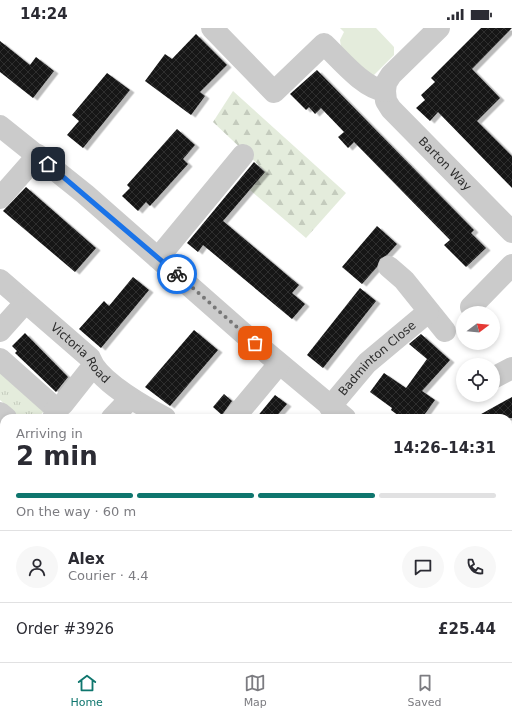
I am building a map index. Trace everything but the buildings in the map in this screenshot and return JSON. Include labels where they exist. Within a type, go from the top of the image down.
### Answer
[{"type":"street","points":[[212,28],[274,92],[324,44],[366,84],[375,90],[385,91],[386,83],[392,75],[439,28]]},
{"type":"street","name":"Barton Way","points":[[385,91],[386,100],[391,109],[512,232]]},
{"type":"street","points":[[0,126],[38,155],[279,364],[338,413]]},
{"type":"street","points":[[0,198],[38,155]]},
{"type":"street","points":[[158,258],[243,155]]},
{"type":"street","points":[[472,306],[512,265]]},
{"type":"street","name":"Badminton Close","points":[[389,267],[404,280],[428,312],[445,331]]},
{"type":"street","name":"Victoria Road","points":[[0,280],[90,358],[93,366],[130,399],[158,414]]},
{"type":"street","points":[[0,331],[25,302]]},
{"type":"street","name":"Badminton Close","points":[[338,413],[367,363],[428,312]]},
{"type":"street","points":[[0,359],[54,407],[54,414]]},
{"type":"street","points":[[237,414],[279,364]]},
{"type":"street","points":[[54,414],[93,366]]},
{"type":"street","points":[[500,374],[512,368]]},
{"type":"street","points":[[116,414],[130,399]]},
{"type":"green space","points":[[340,28],[376,28],[394,47],[394,55],[374,75],[368,75],[341,47],[340,40],[344,32]]},
{"type":"green space","points":[[233,91],[346,193],[306,238],[250,190],[265,171],[213,122]]},
{"type":"green space","points":[[0,370],[44,411],[41,414],[16,414],[0,400]]},
{"type":"way so far","points":[[177,274],[255,343]]},
{"type":"route","points":[[48,164],[177,274]]}]
